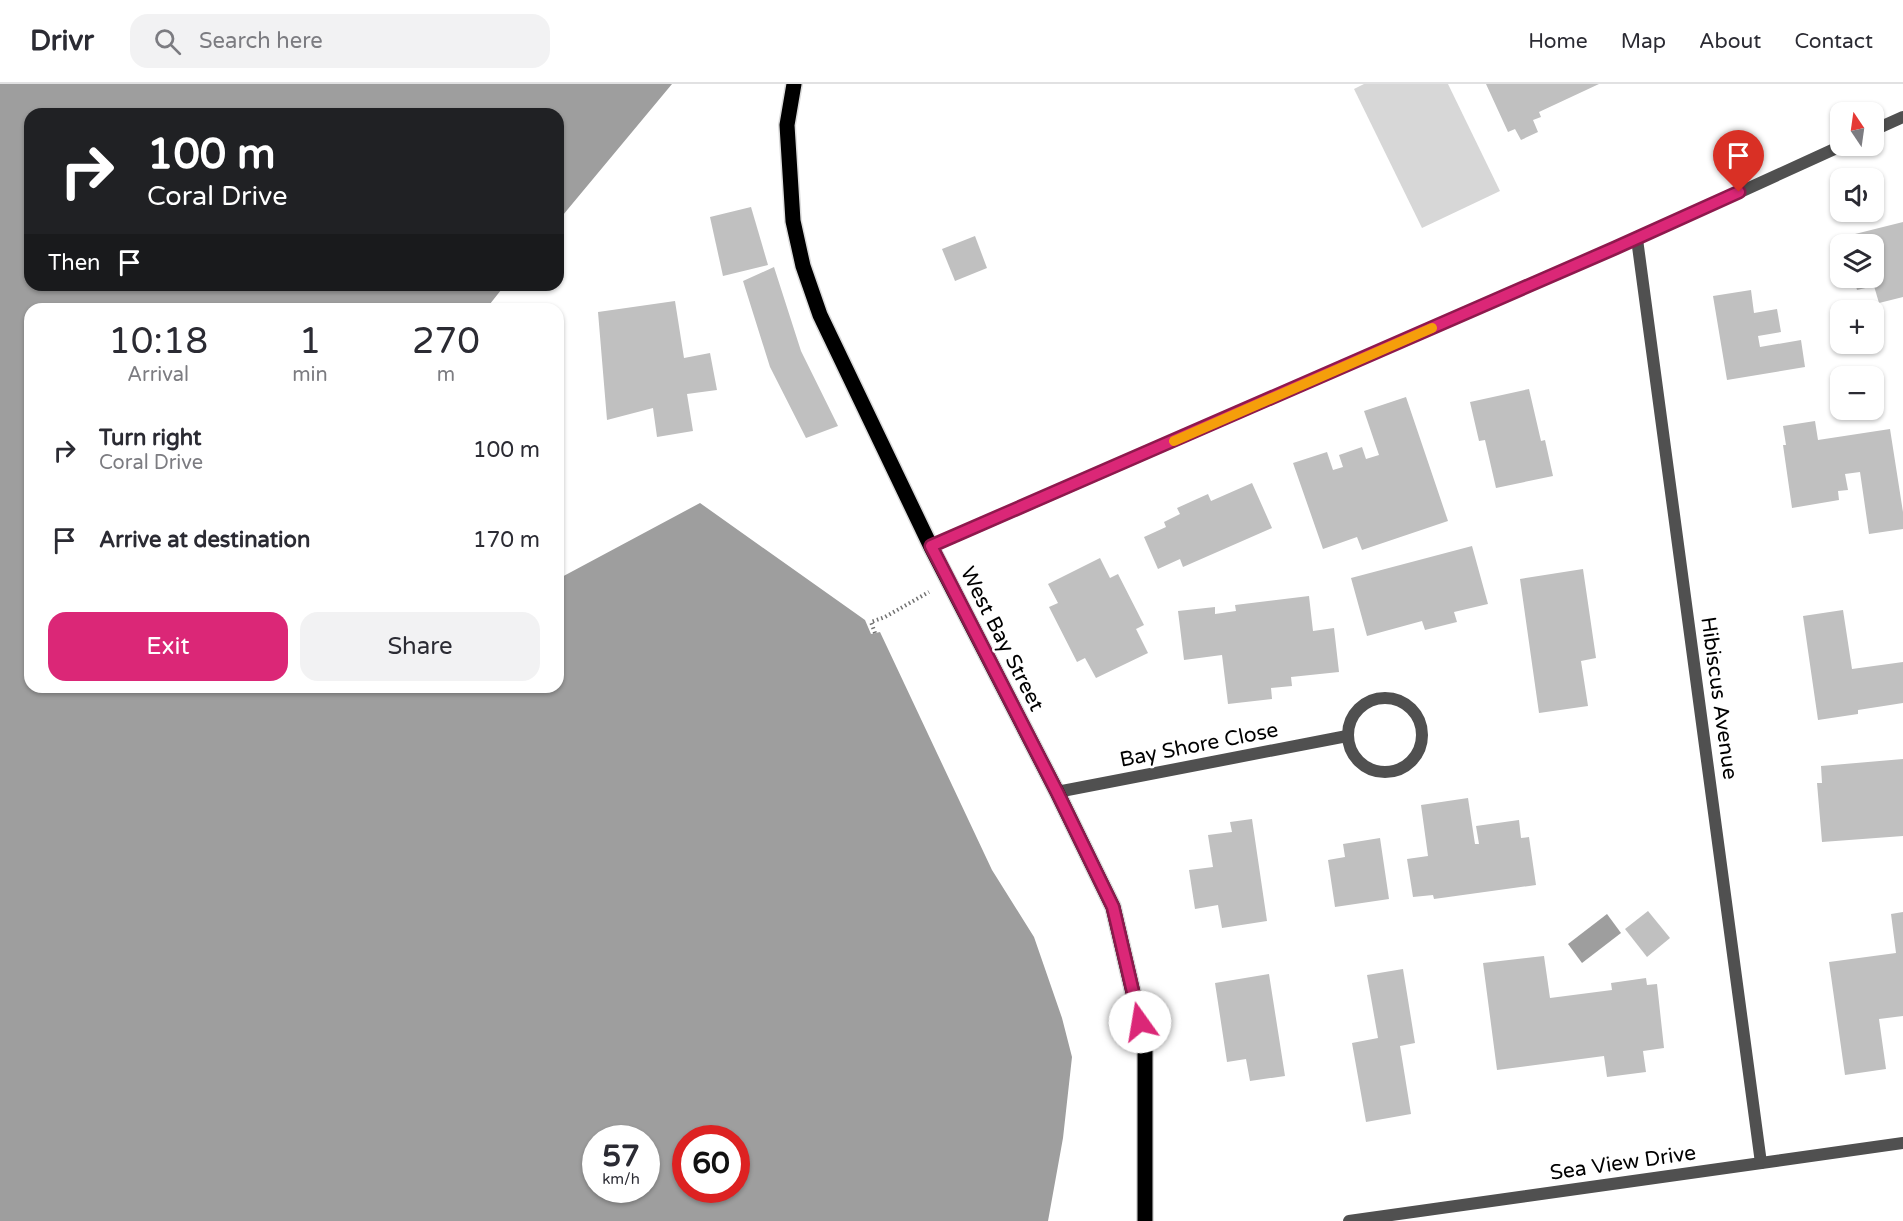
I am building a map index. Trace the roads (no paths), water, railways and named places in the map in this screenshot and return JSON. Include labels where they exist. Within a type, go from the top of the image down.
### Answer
[{"type":"main road","name":"West Bay Street","points":[[794,84],[787,125],[793,221],[803,267],[824,325],[931,546],[1113,907],[1145,1044],[1145,1221]]},
{"type":"street","points":[[1884,126],[1903,117]]},
{"type":"street","points":[[931,546],[1637,239],[1830,151]]},
{"type":"street","name":"Hibiscus Avenue","points":[[1637,239],[1761,1163]]},
{"type":"street","points":[[1393,698],[1405,703],[1418,719],[1422,740],[1418,752],[1407,765],[1388,772],[1369,769],[1361,764],[1349,746],[1347,736],[1349,723],[1364,704],[1374,699],[1393,698]]},
{"type":"street","name":"Bay Shore Close","points":[[1057,792],[1347,736]]},
{"type":"street","name":"Sea View Drive","points":[[1349,1221],[1903,1143]]}]
